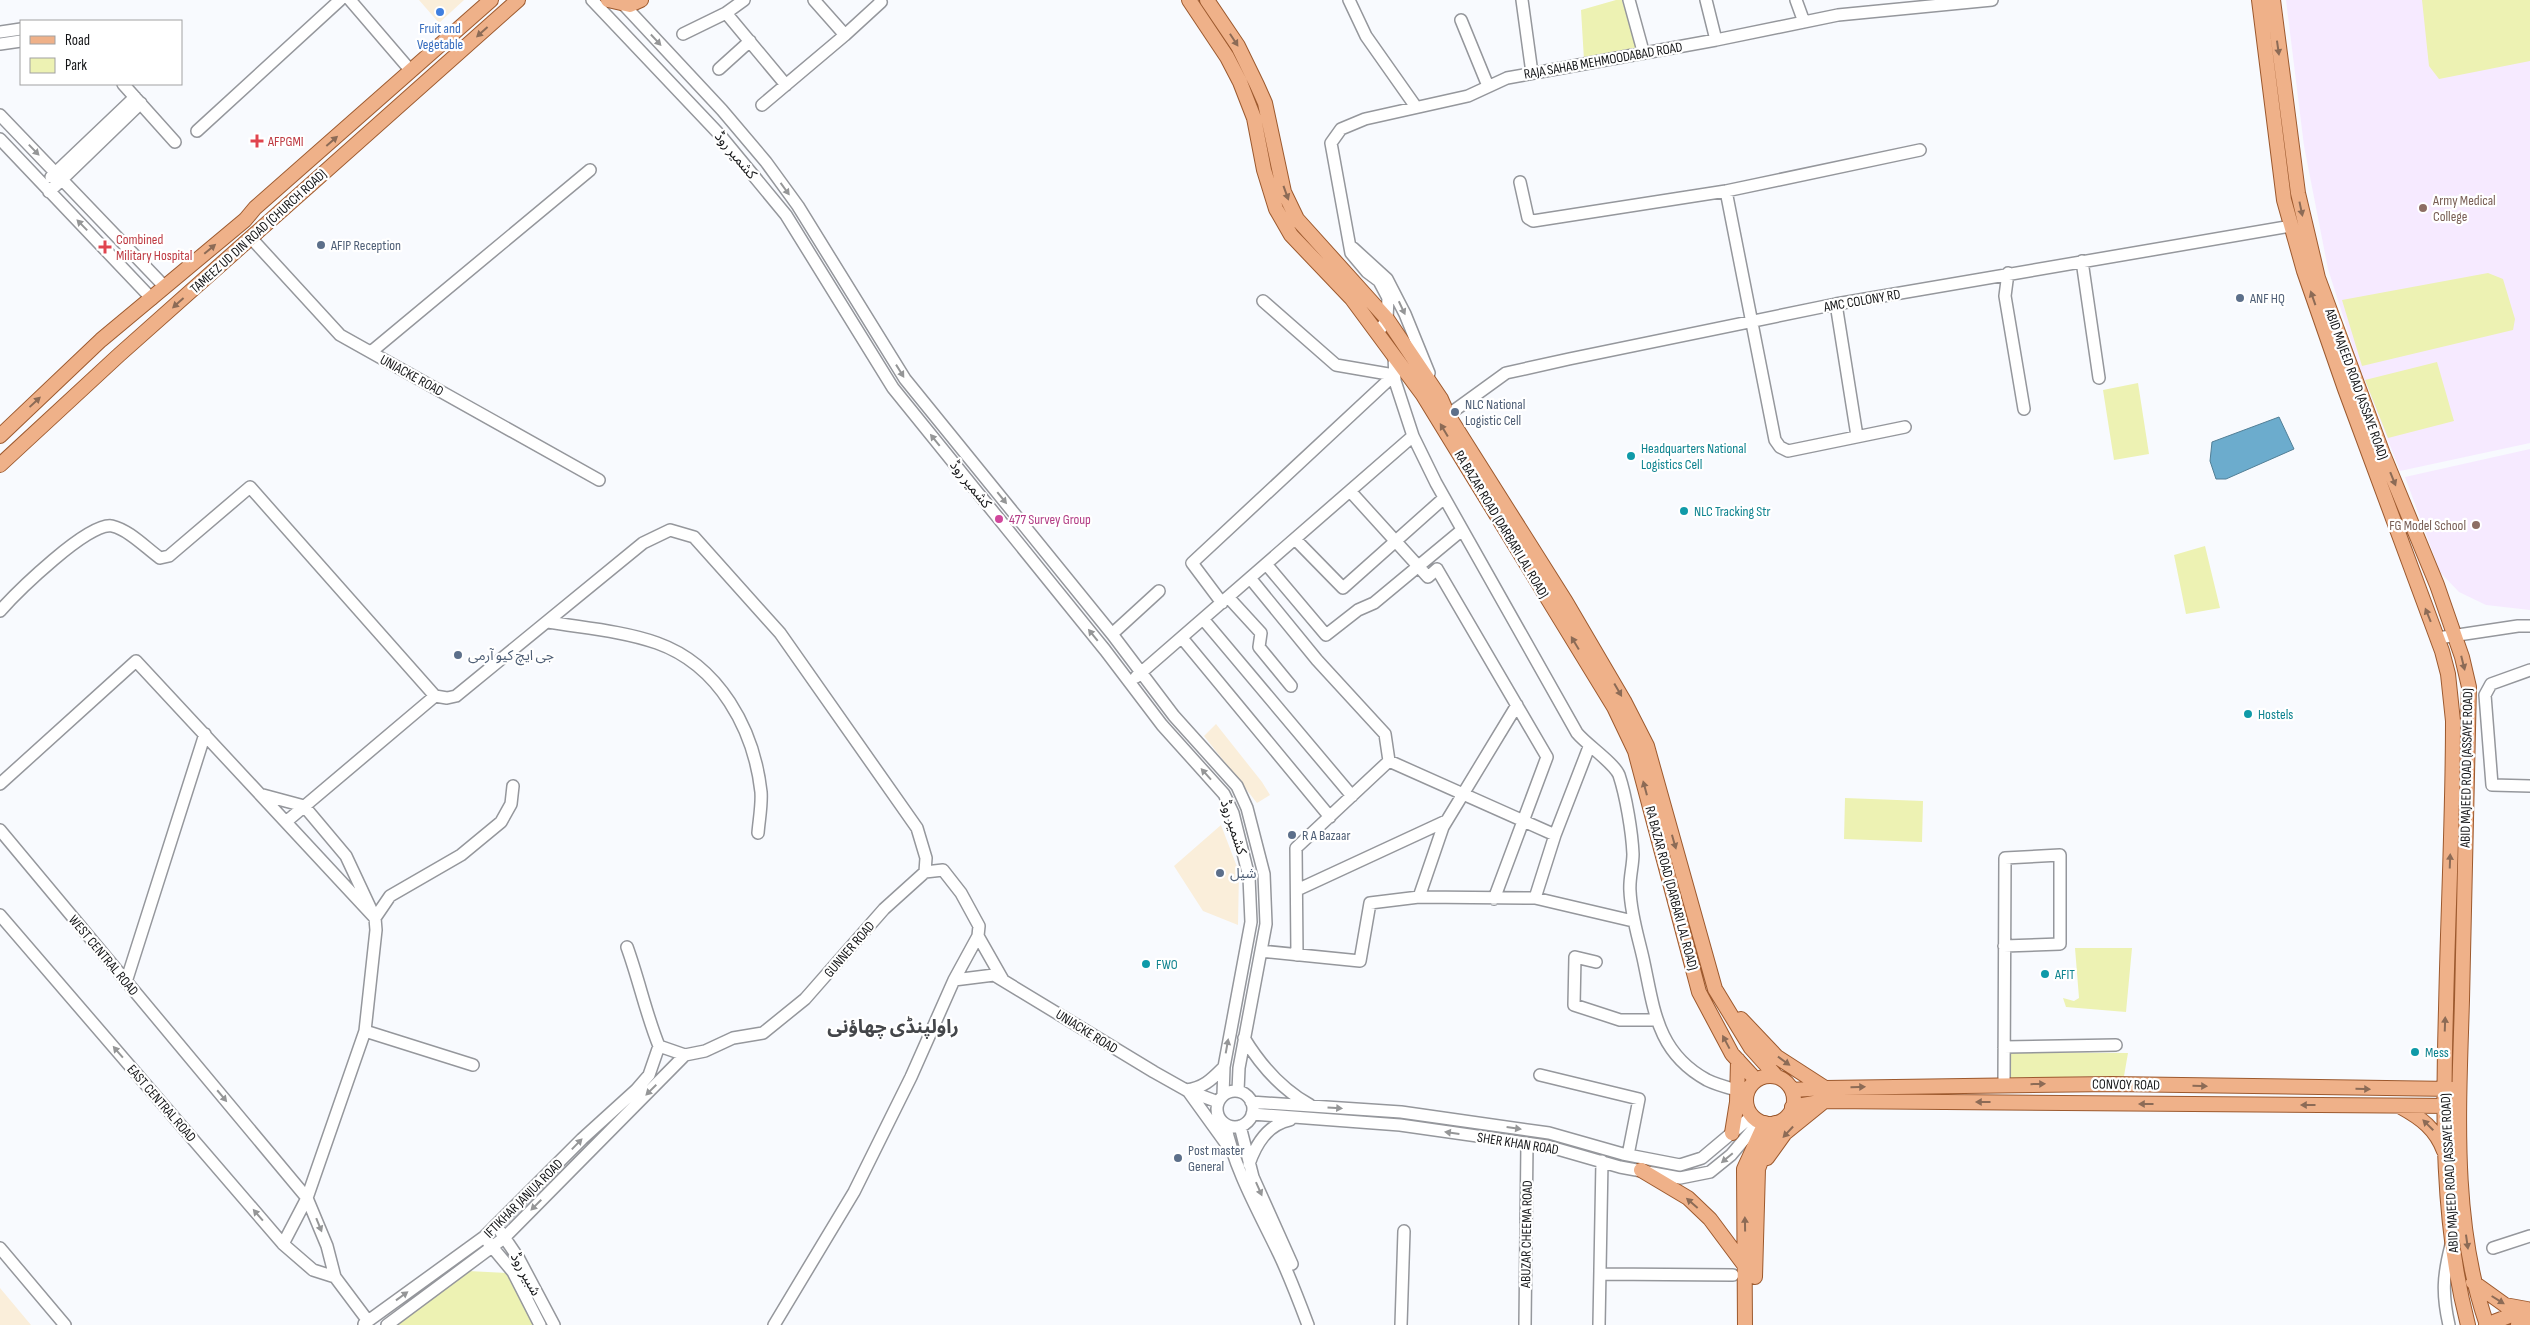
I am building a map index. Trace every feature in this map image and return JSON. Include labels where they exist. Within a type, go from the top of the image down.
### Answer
[{"type":"main road","name":"TAMEEZ UD DIN ROAD (CHURCH ROAD)","points":[[0,436],[101,340],[245,220],[255,208],[491,0]]},
{"type":"main road","name":"TAMEEZ UD DIN ROAD (CHURCH ROAD)","points":[[0,465],[119,355],[518,0]]},
{"type":"main road","points":[[608,0],[630,6],[641,0]]},
{"type":"main road","name":"RA BAZAR ROAD (DARBARI LAL ROAD)","points":[[1190,0],[1227,57],[1240,82],[1254,118],[1264,170],[1276,210],[1292,234],[1352,299],[1428,403],[1608,698],[1635,751],[1699,992],[1732,1054],[1756,1080]]},
{"type":"main road","name":"RA BAZAR ROAD (DARBARI LAL ROAD)","points":[[1207,0],[1238,46],[1258,85],[1265,103],[1284,192],[1297,219],[1387,319],[1441,399],[1448,415],[1566,602],[1624,701],[1647,746],[1715,989],[1751,1048],[1777,1077]]},
{"type":"main road","name":"ABID MAJEED ROAD (ASSAYE ROAD)","points":[[2259,0],[2284,200],[2291,226],[2345,389],[2438,638],[2448,674],[2453,721],[2444,1106],[2451,1245],[2468,1325]]},
{"type":"main road","name":"ABID MAJEED ROAD (ASSAYE ROAD)","points":[[2273,0],[2298,193],[2318,278],[2383,454],[2437,585],[2455,635],[2469,687],[2459,1106],[2466,1239],[2473,1282],[2487,1325]]},
{"type":"main road","points":[[378,101],[390,114]]},
{"type":"main road","points":[[101,340],[119,355]]},
{"type":"main road","points":[[1724,1002],[1777,1057],[1825,1094],[1785,1134],[1758,1169]]},
{"type":"main road","points":[[1738,1060],[1742,1092],[1746,1105],[1763,1121]]},
{"type":"main road","points":[[1732,1133],[1742,1092],[1756,1080],[1766,1076],[1777,1077],[1786,1082],[1792,1090],[1792,1107],[1786,1117],[1763,1121]]},
{"type":"main road","name":"CONVOY ROAD","points":[[1792,1107],[1825,1094],[2004,1085],[2112,1084],[2460,1089]]},
{"type":"main road","name":"CONVOY ROAD","points":[[1792,1090],[1825,1094],[2459,1106]]},
{"type":"main road","points":[[2398,1105],[2419,1117],[2431,1128],[2440,1140],[2446,1156]]},
{"type":"main road","points":[[1754,1325],[1758,1169],[1763,1121]]},
{"type":"main road","points":[[1745,1325],[1744,1169],[1763,1121]]},
{"type":"main road","points":[[1640,1170],[1688,1198],[1710,1219],[1746,1266]]},
{"type":"main road","points":[[2473,1282],[2505,1305],[2529,1313]]},
{"type":"main road","points":[[2487,1325],[2529,1313]]},
{"type":"main road","points":[[2518,1325],[2529,1313]]},
{"type":"street","points":[[197,131],[340,0]]},
{"type":"street","points":[[350,0],[411,71]]},
{"type":"street","name":"کشمیر روڈ","points":[[592,0],[720,135],[786,215],[893,388],[1105,650],[1162,726],[1224,794],[1233,813],[1249,877],[1250,922],[1220,1098]]},
{"type":"street","points":[[683,34],[726,13],[744,0]]},
{"type":"street","points":[[814,0],[845,35]]},
{"type":"street","points":[[1349,0],[1366,36],[1416,107]]},
{"type":"street","points":[[1522,0],[1532,73]]},
{"type":"street","points":[[1629,0],[1644,52]]},
{"type":"street","points":[[1706,0],[1716,40]]},
{"type":"street","points":[[1796,0],[1804,22]]},
{"type":"street","name":"RAJA SAHAB MEHMOODABAD ROAD","points":[[1350,246],[1331,143],[1341,128],[1365,119],[1468,96],[1507,78],[1716,40],[1882,4],[1992,0]]},
{"type":"street","points":[[762,105],[882,1]]},
{"type":"street","name":"کشمیر روڈ","points":[[620,2],[722,110],[766,162],[798,206],[905,379],[1114,637],[1174,716],[1237,786],[1247,808],[1264,874],[1266,924],[1244,1038],[1239,1068],[1238,1091]]},
{"type":"street","points":[[726,13],[786,84]]},
{"type":"street","points":[[1461,20],[1488,86]]},
{"type":"street","points":[[0,32],[20,28]]},
{"type":"street","points":[[0,44],[20,41]]},
{"type":"street","points":[[719,69],[750,41]]},
{"type":"street","points":[[124,85],[175,142]]},
{"type":"street","points":[[46,188],[138,100]]},
{"type":"street","points":[[0,115],[165,287]]},
{"type":"street","points":[[0,140],[152,299]]},
{"type":"street","points":[[1520,182],[1528,218],[1533,221],[1726,191],[1920,150]]},
{"type":"street","points":[[751,173],[766,162]]},
{"type":"street","points":[[371,352],[590,170]]},
{"type":"street","points":[[1726,191],[1775,440],[1780,447],[1788,451],[1905,427]]},
{"type":"street","name":"AMC COLONY RD","points":[[1448,415],[1506,373],[1836,304],[2291,226]]},
{"type":"street","name":"UNIACKE ROAD","points":[[250,238],[340,335],[599,480]]},
{"type":"street","points":[[1350,246],[1351,253],[1359,264],[1379,281],[1386,291],[1388,298],[1387,319],[1378,333]]},
{"type":"street","points":[[1350,246],[1387,279],[1405,314],[1441,399]]},
{"type":"street","points":[[810,254],[824,247]]},
{"type":"street","points":[[2082,261],[2099,378]]},
{"type":"street","points":[[2008,273],[2005,296],[2024,409]]},
{"type":"street","points":[[1263,302],[1336,365],[1394,375]]},
{"type":"street","points":[[1836,304],[1857,436]]},
{"type":"street","points":[[869,349],[882,340]]},
{"type":"street","points":[[1394,355],[1394,375],[1413,436],[1444,498],[1577,733],[1589,747],[1611,763],[1619,775],[1633,854],[1630,890],[1633,921],[1657,1020],[1664,1038],[1688,1066],[1708,1081],[1742,1092]]},
{"type":"street","points":[[1291,686],[1259,647],[1261,633],[1225,600],[1192,563],[1394,375]]},
{"type":"street","points":[[1130,683],[1413,436]]},
{"type":"street","points":[[0,611],[71,545],[94,528],[109,526],[122,530],[160,558],[169,556],[250,487],[435,696],[447,698],[456,696],[643,543],[670,530],[694,537],[780,633],[917,828],[926,858],[925,872],[943,870],[960,893],[979,926],[978,936],[954,980],[910,1077],[854,1192],[774,1325]]},
{"type":"street","points":[[1350,492],[1428,577],[1437,569],[1547,757],[1494,900]]},
{"type":"street","points":[[1295,539],[1343,588],[1444,498]]},
{"type":"street","points":[[1011,534],[1023,525]]},
{"type":"street","points":[[1266,564],[1326,635],[1358,610],[1374,603],[1417,565],[1462,530]]},
{"type":"street","points":[[1033,560],[1045,551]]},
{"type":"street","points":[[1250,578],[1317,660],[1385,734],[1389,761]]},
{"type":"street","points":[[1105,650],[1114,637],[1159,591]]},
{"type":"street","points":[[1203,619],[1352,796]]},
{"type":"street","points":[[548,622],[658,643],[700,666],[716,684],[747,731],[761,792],[758,834]]},
{"type":"street","points":[[2438,638],[2518,626],[2530,626]]},
{"type":"street","points":[[1182,638],[1330,817]]},
{"type":"street","points":[[0,784],[136,661],[262,794],[375,918]]},
{"type":"street","points":[[2530,670],[2491,684],[2484,694],[2492,784],[2530,786]]},
{"type":"street","points":[[287,821],[435,696]]},
{"type":"street","points":[[1420,897],[1446,821],[1516,705]]},
{"type":"street","points":[[126,982],[205,734]]},
{"type":"street","points":[[1535,898],[1555,835],[1589,747]]},
{"type":"street","points":[[1389,761],[1555,835]]},
{"type":"street","points":[[1298,955],[1296,848],[1389,761]]},
{"type":"street","points":[[375,918],[390,896],[461,855],[501,822],[511,804],[513,786]]},
{"type":"street","points":[[262,794],[304,806],[346,856],[375,918],[376,930],[365,1031],[307,1198],[283,1244]]},
{"type":"street","points":[[1297,890],[1446,821]]},
{"type":"street","name":"WEST CENTRAL ROAD","points":[[0,832],[205,1076]]},
{"type":"street","name":"WEST CENTRAL ROAD","points":[[0,832],[307,1198],[327,1246],[335,1277]]},
{"type":"street","points":[[2004,946],[2060,944],[2060,855],[2005,858],[2004,946],[2004,1085]]},
{"type":"street","name":"GUNNER ROAD","points":[[685,1055],[705,1051],[733,1038],[763,1033],[805,999],[884,909],[925,872]]},
{"type":"street","points":[[1261,951],[1360,961],[1370,903],[1420,897],[1494,900],[1535,898],[1633,921]]},
{"type":"street","name":"EAST CENTRAL ROAD","points":[[0,915],[283,1244],[313,1270],[335,1277]]},
{"type":"street","points":[[978,936],[1003,980]]},
{"type":"street","points":[[627,947],[638,976],[647,1017],[659,1046],[685,1055]]},
{"type":"street","points":[[1596,962],[1575,957],[1574,1005],[1620,1020],[1657,1020]]},
{"type":"street","name":"UNIACKE ROAD","points":[[954,980],[994,975],[1186,1090],[1220,1098]]},
{"type":"street","points":[[365,1031],[473,1064]]},
{"type":"street","points":[[1244,1038],[1256,1057],[1285,1089],[1314,1106]]},
{"type":"street","points":[[2004,1047],[2116,1045]]},
{"type":"street","name":"IFTIKHAR JANJUA ROAD","points":[[365,1323],[484,1237],[582,1138],[636,1090],[649,1075],[659,1046]]},
{"type":"street","name":"IFTIKHAR JANJUA ROAD","points":[[387,1325],[504,1238],[685,1055]]},
{"type":"street","points":[[1186,1090],[1198,1089],[1224,1067]]},
{"type":"street","points":[[1540,1075],[1639,1099],[1628,1155]]},
{"type":"street","points":[[1186,1090],[1230,1150],[1281,1257],[1308,1325]]},
{"type":"street","points":[[1225,1124],[1240,1126],[1247,1122],[1252,1114],[1252,1102],[1245,1094],[1238,1091],[1220,1098],[1218,1114],[1225,1124],[1230,1150]]},
{"type":"street","name":"SHER KHAN ROAD","points":[[1252,1102],[1401,1112],[1550,1133],[1628,1155],[1680,1165],[1702,1158],[1732,1133],[1763,1121]]},
{"type":"street","name":"SHER KHAN ROAD","points":[[1252,1114],[1400,1125],[1527,1143],[1547,1146],[1602,1161],[1680,1178],[1710,1172],[1731,1155],[1763,1121]]},
{"type":"street","points":[[1249,1164],[1256,1144],[1266,1134],[1280,1122],[1299,1118]]},
{"type":"street","points":[[1240,1126],[1249,1164],[1317,1325]]},
{"type":"street","name":"ABUZAR CHEEMA ROAD","points":[[1525,1325],[1527,1143]]},
{"type":"street","points":[[1599,1325],[1602,1161]]},
{"type":"street","name":"شبیر روڈ","points":[[496,1225],[520,1259],[554,1325]]},
{"type":"street","points":[[1401,1325],[1404,1231]]},
{"type":"street","points":[[2493,1248],[2530,1236]]},
{"type":"street","name":"شبیر روڈ","points":[[484,1237],[513,1272],[540,1325]]},
{"type":"street","points":[[2449,1325],[2443,1291],[2444,1273],[2451,1245]]},
{"type":"street","points":[[0,1248],[65,1325]]},
{"type":"street","points":[[1600,1274],[1733,1275]]},
{"type":"street","points":[[335,1277],[365,1323]]},
{"type":"shaded area","name":"Fruit and Vegetable","points":[[419,0],[464,0],[439,23]]},
{"type":"shaded area","name":"Army Medical College","points":[[2286,0],[2530,0],[2530,443],[2400,471],[2359,366],[2328,269],[2304,146]]},
{"type":"shaded area","name":"FG Model School","points":[[2530,449],[2530,610],[2486,605],[2459,592],[2440,572],[2405,477]]},
{"type":"shaded area","points":[[1216,724],[1262,782],[1270,795],[1257,803],[1204,736]]},
{"type":"shaded area","points":[[1221,825],[1239,872],[1238,925],[1203,911],[1174,866]]},
{"type":"shaded area","points":[[0,1288],[31,1325],[0,1325]]},
{"type":"green space","points":[[1622,0],[1637,49],[1584,60],[1581,10]]},
{"type":"green space","points":[[2422,0],[2530,0],[2530,61],[2439,79],[2429,66]]},
{"type":"green space","points":[[2488,273],[2503,279],[2515,319],[2513,330],[2362,366],[2342,300]]},
{"type":"green space","points":[[2437,362],[2454,421],[2388,438],[2365,380]]},
{"type":"green space","points":[[2138,383],[2149,454],[2114,460],[2103,390]]},
{"type":"green space","points":[[2205,546],[2220,608],[2186,614],[2174,555]]},
{"type":"green space","points":[[1845,798],[1923,801],[1922,842],[1844,839]]},
{"type":"green space","points":[[2075,948],[2132,948],[2126,1012],[2066,1007],[2063,998],[2074,1001],[2079,998]]},
{"type":"green space","points":[[2004,1052],[2128,1053],[2124,1076],[2006,1078]]},
{"type":"green space","points":[[468,1271],[507,1273],[533,1325],[397,1325]]},
{"type":"water","points":[[2279,417],[2294,449],[2226,479],[2216,479],[2210,461],[2212,442]]},
{"type":"place","name":"Fruit and Vegetable","points":[[440,12]]},
{"type":"place","name":"AFPGMI","points":[[257,141]]},
{"type":"place","name":"Army Medical College","points":[[2423,208]]},
{"type":"place","name":"AFIP Reception","points":[[321,245]]},
{"type":"place","name":"Combined Military Hospital","points":[[105,247]]},
{"type":"place","name":"ANF HQ","points":[[2240,298]]},
{"type":"place","name":"NLC National Logistic Cell","points":[[1455,412]]},
{"type":"place","name":"Headquarters National Logistics Cell","points":[[1631,456]]},
{"type":"place","name":"NLC Tracking Str","points":[[1684,511]]},
{"type":"place","name":"477 Survey Group","points":[[999,519]]},
{"type":"place","name":"FG Model School","points":[[2476,525]]},
{"type":"place","name":"جی ایچ کیو آرمی","points":[[458,655]]},
{"type":"place","name":"Hostels","points":[[2248,714]]},
{"type":"place","name":"R A Bazaar","points":[[1292,835]]},
{"type":"place","name":"شیل","points":[[1220,873]]},
{"type":"place","name":"FWO","points":[[1146,964]]},
{"type":"place","name":"AFIT","points":[[2045,974]]},
{"type":"place","name":"Mess","points":[[2415,1052]]},
{"type":"place","name":"Post master General","points":[[1178,1158]]},
{"type":"district","name":"راولپنڈی چھاؤنی","points":[[893,1026]]}]
